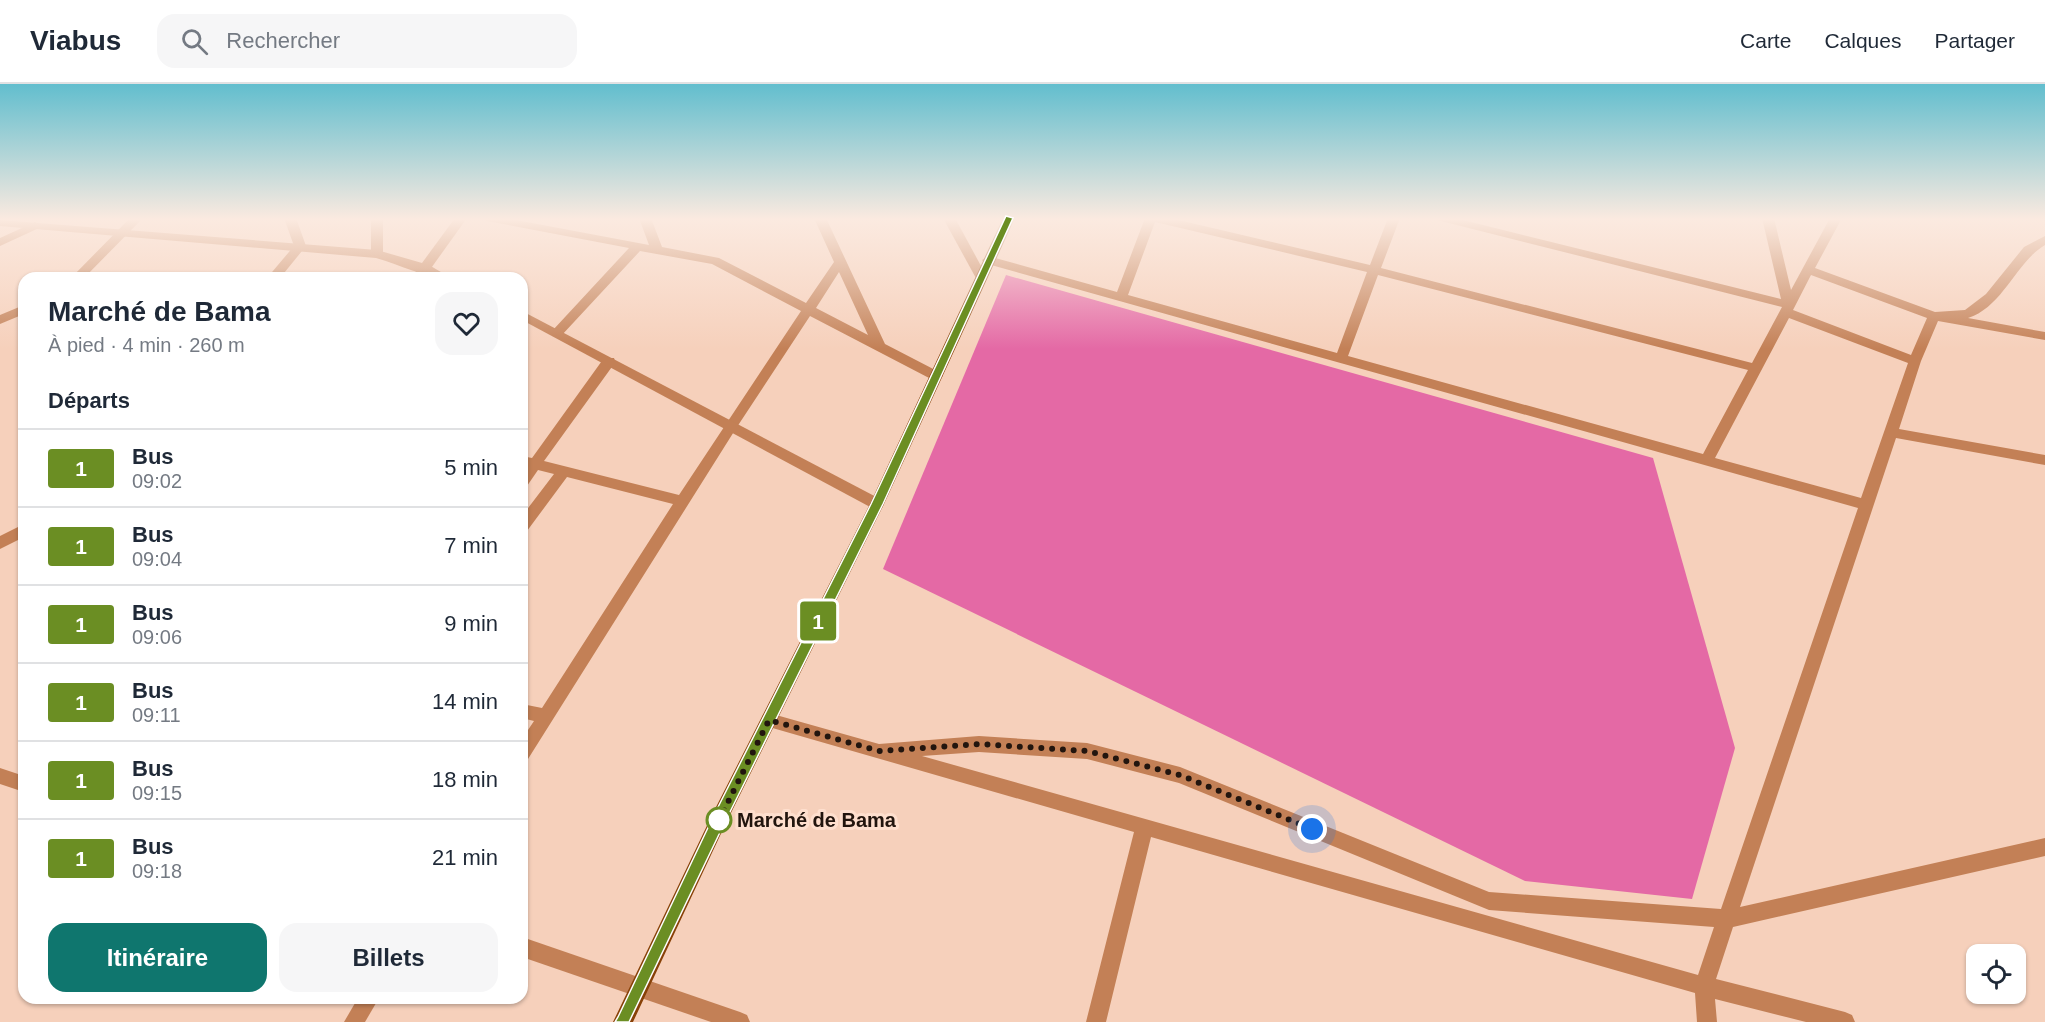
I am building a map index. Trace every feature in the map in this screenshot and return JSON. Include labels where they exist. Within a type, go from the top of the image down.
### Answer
[{"type":"main road","points":[[623,1022],[769,720],[877,504],[987,262]]},
{"type":"street","points":[[394,262],[419,272]]},
{"type":"street","points":[[557,333],[623,262]]},
{"type":"street","points":[[716,262],[936,376]]},
{"type":"street","points":[[528,744],[730,427],[840,262]]},
{"type":"street","points":[[840,262],[880,347]]},
{"type":"street","points":[[973,262],[981,277]]},
{"type":"street","points":[[994,262],[1866,505]]},
{"type":"street","points":[[1121,297],[1135,262]]},
{"type":"street","points":[[1339,262],[1756,368]]},
{"type":"street","points":[[1341,358],[1377,262]]},
{"type":"street","points":[[1608,262],[1787,309],[1915,361]]},
{"type":"street","points":[[1777,262],[1787,309]]},
{"type":"street","points":[[1707,460],[1812,262]]},
{"type":"street","points":[[1934,316],[1968,314],[1990,297],[2021,262]]},
{"type":"street","points":[[1808,270],[1934,316],[2045,336]]},
{"type":"street","points":[[0,321],[18,312]]},
{"type":"street","points":[[1707,1022],[1704,986],[1915,361],[1934,316]]},
{"type":"street","points":[[528,318],[877,504]]},
{"type":"street","points":[[609,361],[529,462],[683,501]]},
{"type":"street","points":[[1891,432],[2045,460]]},
{"type":"street","points":[[528,519],[564,471]]},
{"type":"street","points":[[0,543],[18,533]]},
{"type":"street","points":[[528,712],[546,716]]},
{"type":"street","points":[[769,720],[1704,986],[1845,1022]]},
{"type":"street","points":[[879,751],[979,744],[1087,751],[1180,775],[1489,901],[1727,919],[2045,847]]},
{"type":"street","points":[[0,776],[18,782]]},
{"type":"street","points":[[1096,1022],[1144,826]]},
{"type":"street","points":[[528,949],[740,1022]]},
{"type":"street","points":[[354,1022],[365,1004]]},
{"type":"shaded area","points":[[1006,275],[1653,458],[1735,748],[1692,899],[1525,881],[883,569]]},
{"type":"bus line","name":"1","points":[[623,1022],[719,819],[877,504],[987,262]]},
{"type":"place","name":"Marché de Bama","points":[[719,820]]},
{"type":"route","points":[[719,820],[769,720],[879,751],[979,744],[1087,751],[1180,775],[1312,829]]}]
